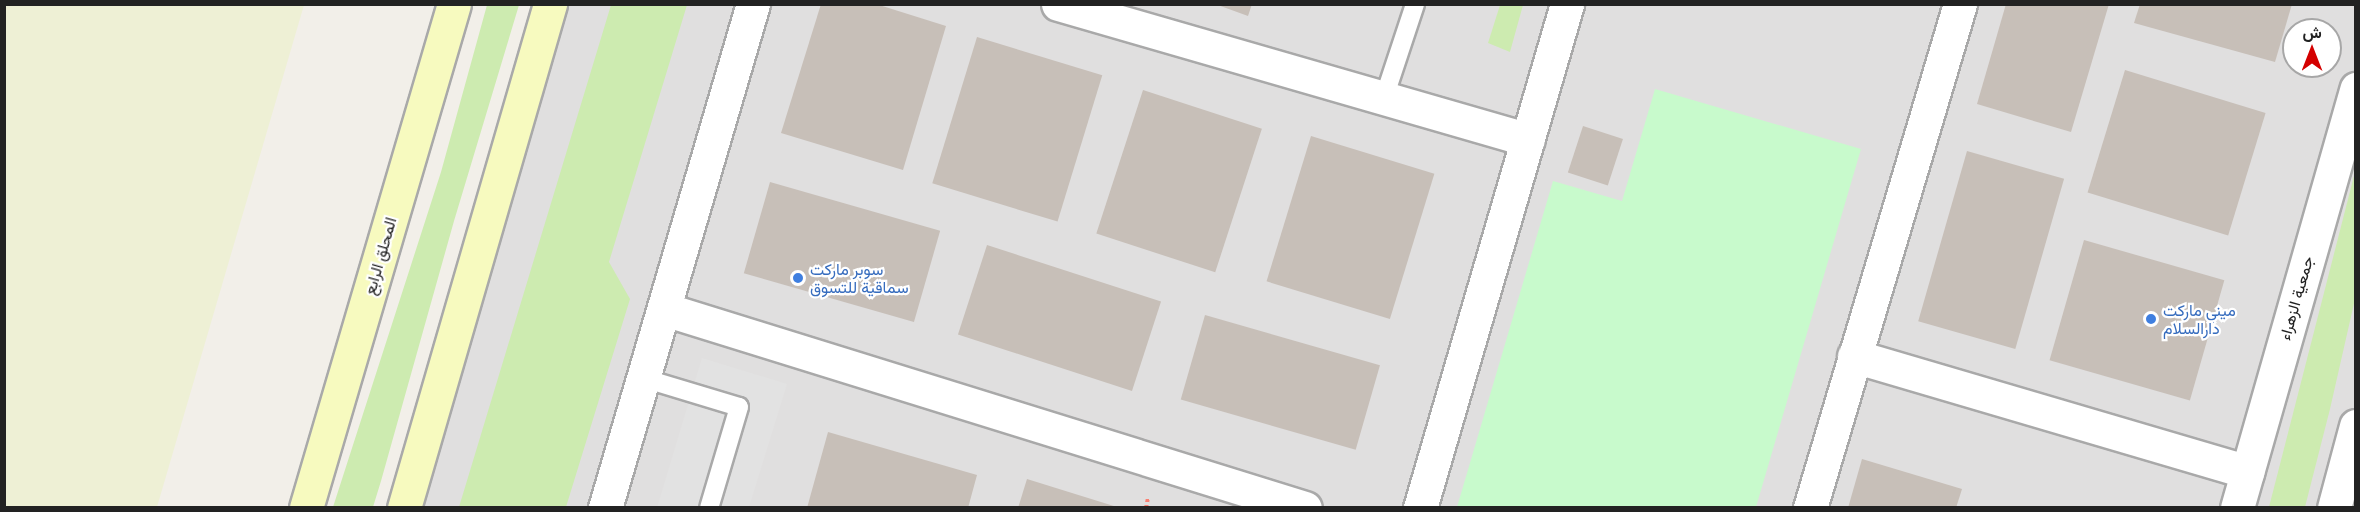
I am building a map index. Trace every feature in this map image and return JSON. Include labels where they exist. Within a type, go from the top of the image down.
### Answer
[{"type":"main road","name":"المحلق الرابع","points":[[306,507],[453,4]]},
{"type":"main road","points":[[404,507],[550,4]]},
{"type":"street","points":[[605,507],[753,4]]},
{"type":"street","points":[[1058,4],[1528,140]]},
{"type":"street","points":[[1420,507],[1567,4]]},
{"type":"street","points":[[1810,507],[1960,4]]},
{"type":"street","name":"جمعية الزهراء","points":[[2237,507],[2355,89]]},
{"type":"street","points":[[664,309],[1305,507]]},
{"type":"street","points":[[1854,356],[2247,472]]},
{"type":"street","points":[[2334,507],[2355,426]]},
{"type":"lane","points":[[1384,98],[1415,4]]},
{"type":"lane","points":[[643,378],[739,407],[709,507]]},
{"type":"shaded area","points":[[565,5],[2355,5],[2355,507],[423,508]]},
{"type":"shaded area","points":[[702,358],[787,384],[749,507],[657,508]]},
{"type":"green space","points":[[4,5],[304,5],[157,507],[5,507]]},
{"type":"green space","points":[[487,5],[519,5],[454,221],[381,481],[373,507],[333,507],[441,172]]},
{"type":"green space","points":[[611,5],[687,5],[609,262],[630,299],[566,507],[459,507]]},
{"type":"green space","points":[[1500,5],[1523,5],[1510,52],[1488,43]]},
{"type":"green space","points":[[1655,89],[1861,149],[1756,507],[1457,507],[1553,181],[1622,201]]},
{"type":"green space","points":[[2355,172],[2355,299],[2305,507],[2269,507]]},
{"type":"building","points":[[821,4],[876,4],[946,26],[903,170],[781,133]]},
{"type":"building","points":[[1215,4],[1252,4],[1248,16]]},
{"type":"building","points":[[2006,4],[2109,4],[2071,132],[1977,104]]},
{"type":"building","points":[[2140,4],[2292,4],[2288,18],[2282,18],[2282,38],[2275,62],[2134,23]]},
{"type":"building","points":[[977,37],[1102,75],[1058,222],[932,183]]},
{"type":"building","points":[[2125,70],[2266,113],[2228,235],[2088,192]]},
{"type":"building","points":[[1143,90],[1262,129],[1215,272],[1096,234]]},
{"type":"building","points":[[1583,126],[1623,139],[1608,186],[1568,173]]},
{"type":"building","points":[[1311,136],[1434,174],[1390,319],[1267,281]]},
{"type":"building","points":[[1967,151],[2064,179],[2015,349],[1918,321]]},
{"type":"building","points":[[770,182],[940,231],[914,322],[744,273]]},
{"type":"building","points":[[2084,240],[2224,280],[2190,400],[2050,360]]},
{"type":"building","points":[[987,245],[1161,302],[1132,391],[958,334]]},
{"type":"building","points":[[1205,315],[1380,365],[1356,450],[1181,400]]},
{"type":"building","points":[[828,432],[977,475],[968,508],[807,508]]},
{"type":"building","points":[[1862,459],[1962,489],[1956,508],[1848,508]]},
{"type":"building","points":[[1027,479],[1117,507],[1117,508],[1018,508]]},
{"type":"place","name":"سوبر ماركت سماقية للتسوق","points":[[798,278]]},
{"type":"place","name":"ميني ماركت دارالسلام","points":[[2151,319]]}]
